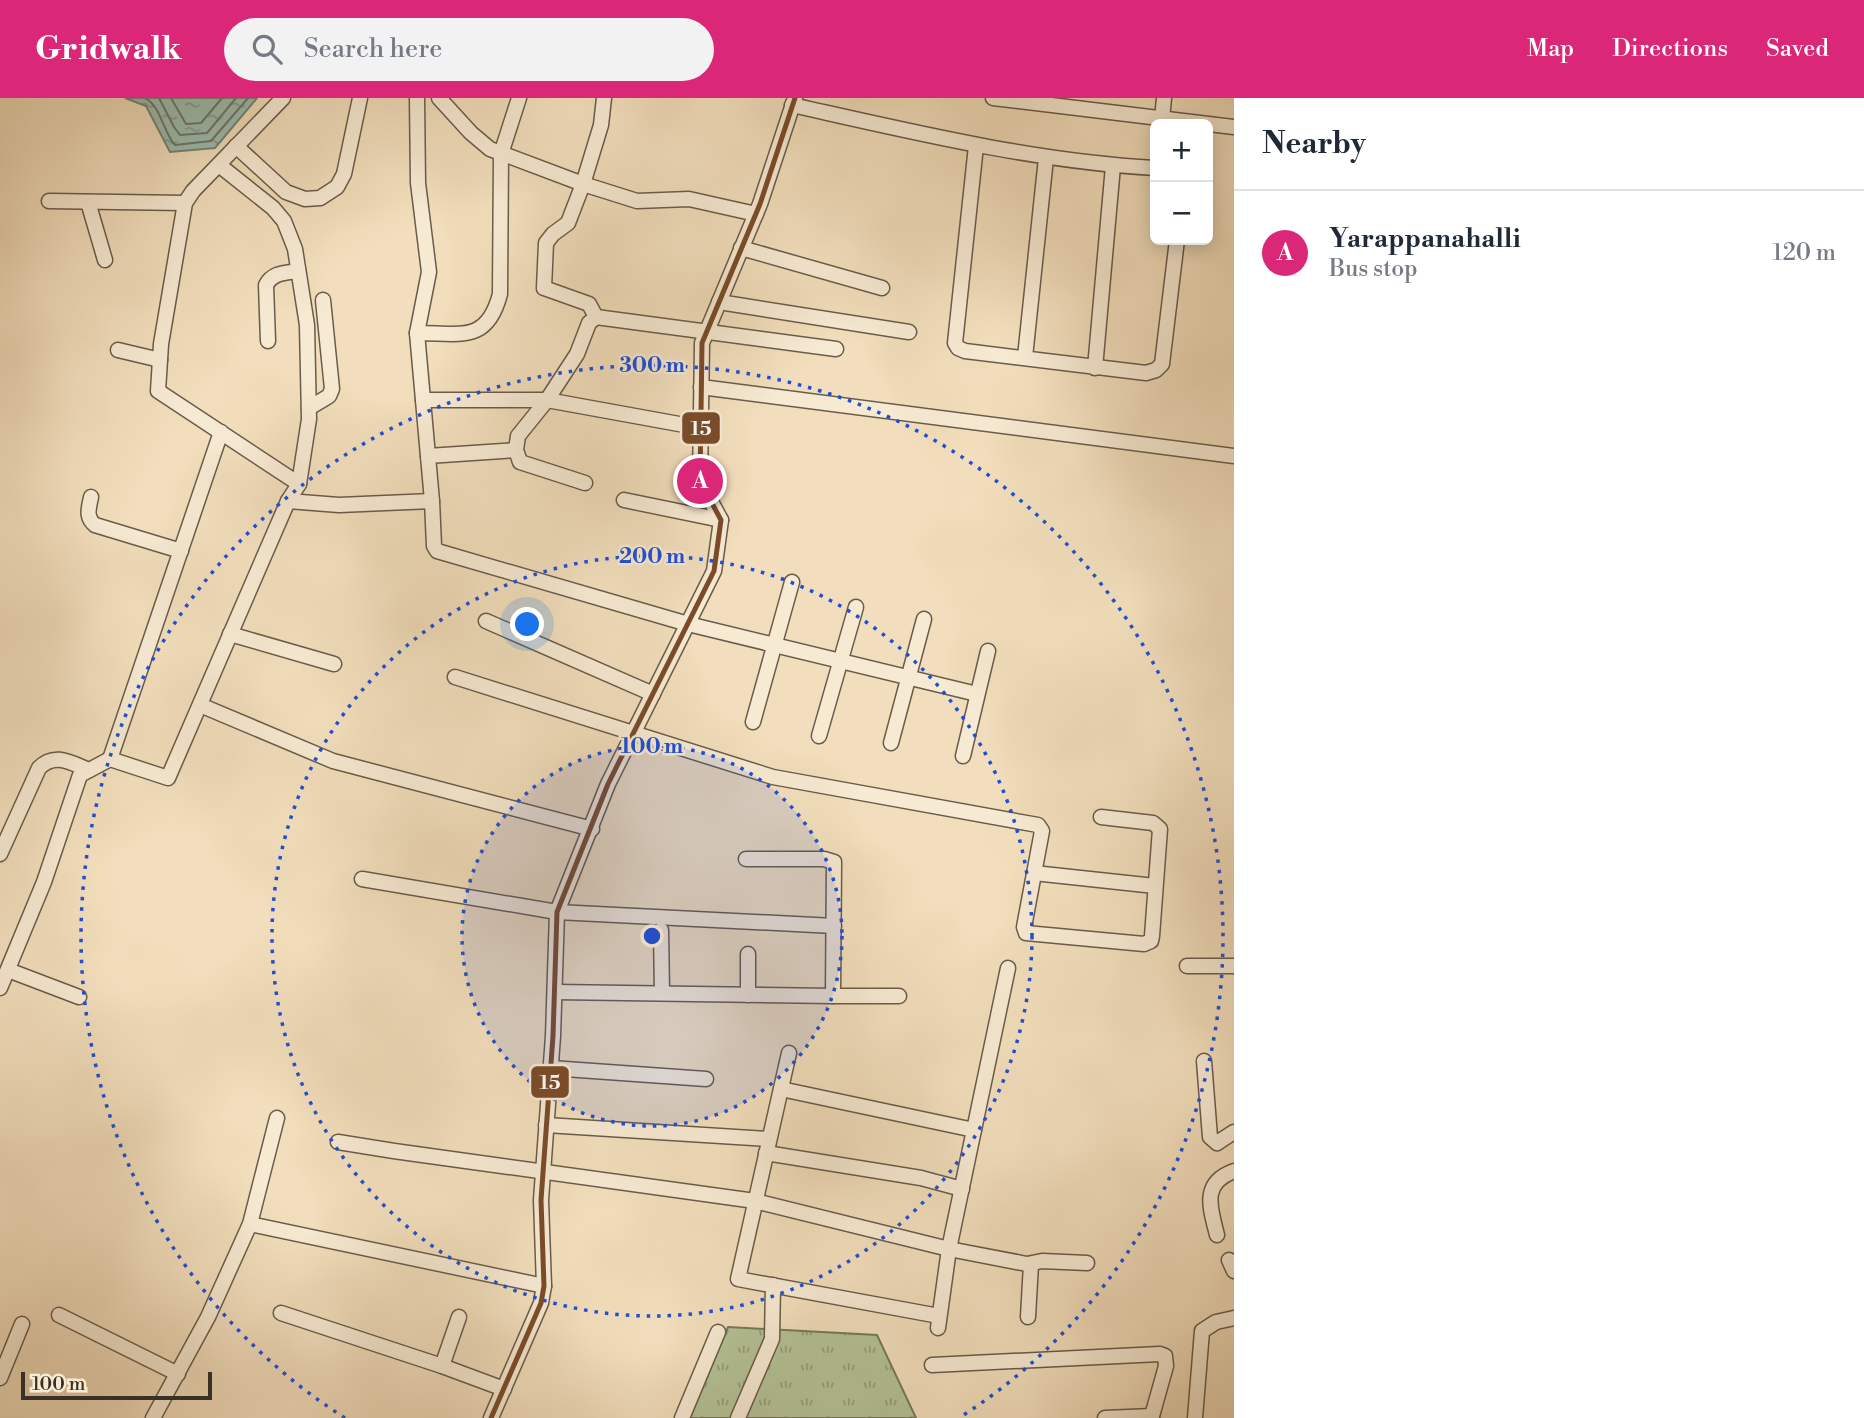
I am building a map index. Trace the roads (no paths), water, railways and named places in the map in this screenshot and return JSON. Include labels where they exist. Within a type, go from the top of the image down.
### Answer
[{"type":"street","points":[[283,98],[193,191],[185,203],[160,360],[158,391],[299,484]]},
{"type":"street","points":[[236,146],[286,192],[305,199],[320,198],[337,187],[344,174],[360,98]]},
{"type":"street","points":[[417,98],[418,183],[429,272],[417,333],[434,546],[444,554],[688,624],[977,694]]},
{"type":"street","points":[[439,98],[471,133],[490,149],[501,154],[638,201],[689,200],[756,214]]},
{"type":"street","points":[[417,333],[473,333],[487,323],[495,312],[500,294],[501,154],[519,98]]},
{"type":"street","points":[[596,317],[589,304],[544,288],[546,243],[568,223],[601,125],[604,98]]},
{"type":"street","points":[[993,98],[1162,119],[1164,98]]},
{"type":"street","points":[[491,1418],[541,1303],[544,1286],[541,1200],[551,1068],[557,912],[608,784],[714,571],[721,520],[700,481],[702,342],[756,214],[794,102],[976,146],[1046,158],[1150,168]]},
{"type":"street","points":[[1213,125],[1234,127]]},
{"type":"street","points":[[976,146],[955,343],[958,348],[1096,368],[1146,373],[1156,370],[1162,364],[1176,245]]},
{"type":"street","points":[[1025,357],[1046,158]]},
{"type":"street","points":[[110,759],[169,778],[288,501],[299,484],[309,430],[307,325],[295,249],[284,221],[273,208],[219,165]]},
{"type":"street","points":[[1096,368],[1113,166]]},
{"type":"street","points":[[49,201],[185,203]]},
{"type":"street","points":[[88,202],[105,260]]},
{"type":"street","points":[[741,248],[882,288]]},
{"type":"street","points":[[268,341],[267,285],[270,278],[299,271]]},
{"type":"street","points":[[309,408],[329,396],[332,389],[323,300]]},
{"type":"street","points":[[719,302],[909,332]]},
{"type":"street","points":[[585,482],[520,462],[516,450],[518,436],[547,400],[577,354],[589,323],[596,317],[835,349]]},
{"type":"street","points":[[118,350],[160,360]]},
{"type":"street","points":[[701,387],[1233,453]]},
{"type":"street","points":[[423,400],[547,400],[701,428]]},
{"type":"street","points":[[0,988],[44,882],[80,775],[110,759],[221,432]]},
{"type":"street","points":[[428,456],[516,450]]},
{"type":"street","points":[[91,497],[87,513],[89,521],[95,525],[181,551]]},
{"type":"street","points":[[624,500],[721,520]]},
{"type":"street","points":[[288,501],[339,505],[432,501]]},
{"type":"street","points":[[753,722],[792,582]]},
{"type":"street","points":[[819,736],[856,607]]},
{"type":"street","points":[[891,743],[924,619]]},
{"type":"street","points":[[486,621],[653,694]]},
{"type":"street","points":[[230,635],[334,664]]},
{"type":"street","points":[[963,756],[988,651]]},
{"type":"street","points":[[455,677],[773,777],[1038,825],[1042,831],[1024,927],[1026,933],[1138,945],[1148,943],[1152,936],[1160,829],[1158,825],[1101,817]]},
{"type":"street","points":[[200,705],[333,761],[592,829]]},
{"type":"street","points":[[0,854],[39,768],[46,761],[56,758],[89,770]]},
{"type":"street","points":[[746,859],[824,859],[834,862],[833,996]]},
{"type":"street","points":[[1034,873],[1155,886]]},
{"type":"street","points":[[362,879],[557,912],[834,926]]},
{"type":"street","points":[[661,930],[662,993]]},
{"type":"street","points":[[748,954],[748,995]]},
{"type":"street","points":[[1187,966],[1234,966]]},
{"type":"street","points":[[789,1053],[738,1279],[939,1322],[949,1249],[1008,968]]},
{"type":"street","points":[[8,970],[79,997]]},
{"type":"street","points":[[555,992],[900,996]]},
{"type":"street","points":[[1204,1061],[1210,1137],[1217,1143],[1234,1132]]},
{"type":"street","points":[[551,1068],[706,1079]]},
{"type":"street","points":[[781,1089],[974,1130]]},
{"type":"street","points":[[153,1418],[208,1317],[250,1224],[277,1118]]},
{"type":"street","points":[[547,1125],[768,1146],[962,1189]]},
{"type":"street","points":[[338,1142],[755,1201],[949,1249],[1031,1264],[1042,1261],[1087,1262]]},
{"type":"street","points":[[1217,1234],[1209,1203],[1211,1190],[1221,1176],[1234,1171]]},
{"type":"street","points":[[250,1224],[544,1286]]},
{"type":"street","points":[[1028,1317],[1031,1264]]},
{"type":"street","points":[[738,1418],[772,1339],[774,1285]]},
{"type":"street","points":[[281,1313],[503,1389]]},
{"type":"street","points":[[58,1315],[178,1374]]},
{"type":"street","points":[[442,1366],[459,1317]]},
{"type":"street","points":[[1195,1418],[1202,1331],[1216,1322],[1234,1318]]},
{"type":"street","points":[[0,1378],[22,1324]]},
{"type":"street","points":[[682,1418],[718,1332]]},
{"type":"street","points":[[932,1365],[1160,1354],[1165,1356],[1166,1366],[1151,1417],[1105,1418]]},
{"type":"water","points":[[125,98],[257,98],[215,148],[170,152],[146,106]]},
{"type":"place","name":"Yarappanahalli","points":[[700,481]]}]
